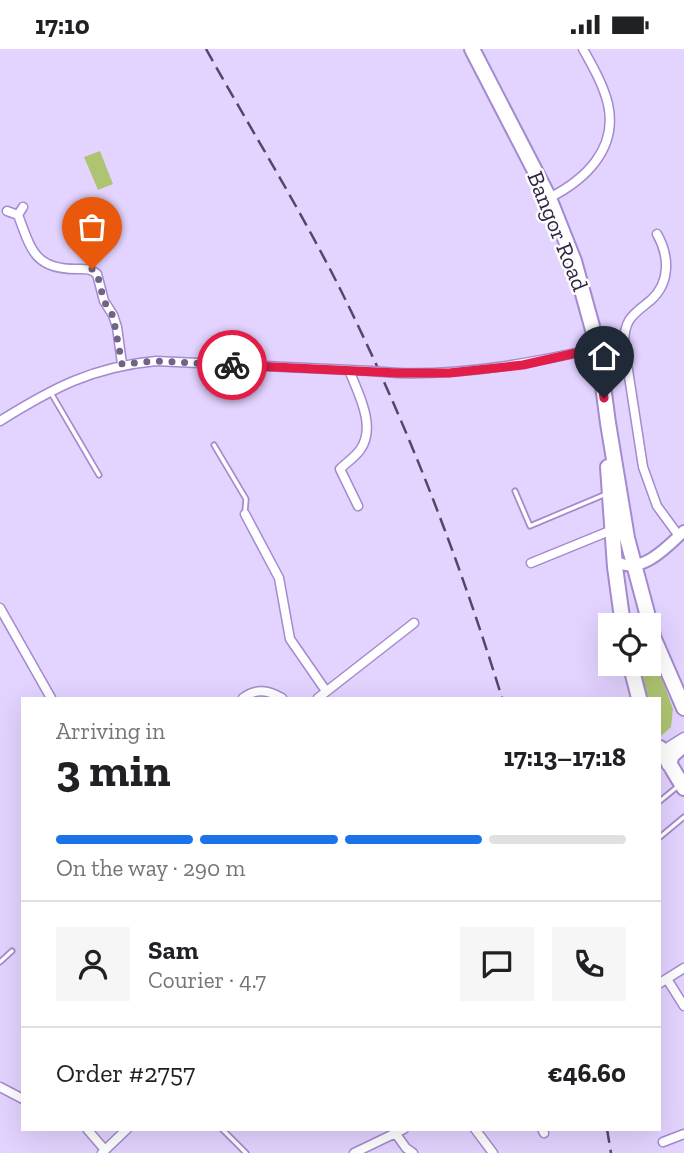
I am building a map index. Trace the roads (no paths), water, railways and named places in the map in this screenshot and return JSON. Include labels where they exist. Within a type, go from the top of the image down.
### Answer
[{"type":"highway","name":"Bangor Road","points":[[472,49],[549,198],[574,261],[598,348],[625,563],[684,708]]},
{"type":"highway","points":[[608,423],[612,530],[625,563],[619,594],[621,613]]},
{"type":"highway","points":[[633,676],[639,697]]},
{"type":"highway","points":[[662,754],[672,755],[684,745]]},
{"type":"highway","points":[[662,754],[683,786]]},
{"type":"street","points":[[549,198],[572,186],[589,170],[601,151],[608,129],[608,104],[602,85],[583,49]]},
{"type":"street","points":[[7,211],[20,211],[30,247],[41,260],[58,268],[88,269],[97,274],[104,301],[117,327],[122,364]]},
{"type":"street","points":[[625,563],[657,557],[682,533],[657,506],[643,467],[624,344],[625,330],[631,317],[655,295],[664,278],[666,256],[657,234]]},
{"type":"street","points":[[0,421],[50,391],[83,376],[122,364],[156,361],[449,373],[523,365],[598,348]]},
{"type":"street","points":[[349,370],[366,416],[367,433],[361,449],[340,469],[358,506]]},
{"type":"street","points":[[245,514],[279,579],[290,639],[326,691]]},
{"type":"street","points":[[531,563],[612,530]]},
{"type":"street","points":[[0,608],[50,697]]},
{"type":"street","points":[[319,697],[414,623]]},
{"type":"street","points":[[244,697],[261,691],[280,697]]},
{"type":"street","points":[[662,754],[684,737]]},
{"type":"street","points":[[684,968],[664,981],[684,1006]]},
{"type":"street","points":[[0,1087],[21,1098]]},
{"type":"street","points":[[88,1131],[103,1151],[125,1131]]},
{"type":"street","points":[[354,1153],[395,1131],[406,1148],[413,1153]]},
{"type":"street","points":[[476,1131],[493,1153]]},
{"type":"street","points":[[663,1142],[684,1134]]},
{"type":"lane","points":[[50,391],[99,475]]},
{"type":"lane","points":[[214,445],[246,499],[245,514]]},
{"type":"lane","points":[[515,491],[530,526],[609,492]]},
{"type":"lane","points":[[661,800],[683,786]]},
{"type":"lane","points":[[661,836],[684,817]]},
{"type":"lane","points":[[0,962],[12,951]]},
{"type":"lane","points":[[224,1131],[246,1153]]},
{"type":"railway","points":[[206,49],[316,243],[394,404],[434,500],[502,697]]},
{"type":"railway","points":[[607,1131],[611,1153]]}]
